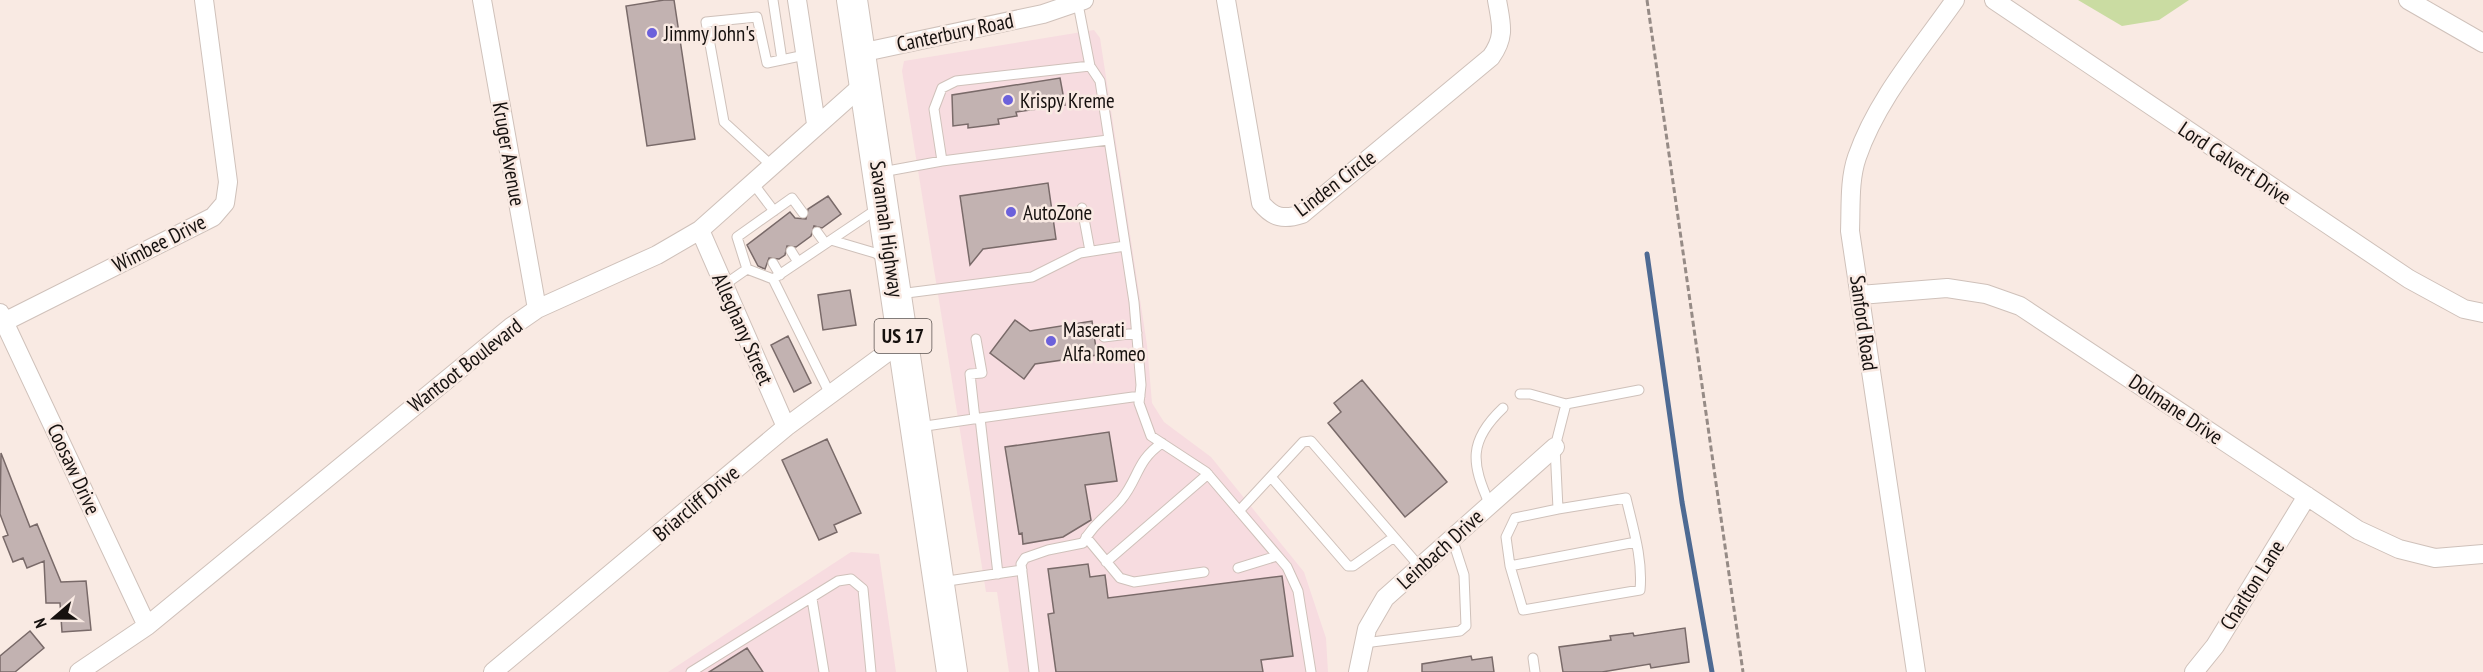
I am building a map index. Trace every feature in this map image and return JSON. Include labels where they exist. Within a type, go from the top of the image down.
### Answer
[{"type":"highway","name":"Savannah Highway","points":[[852,0],[880,173],[952,672]]},
{"type":"street","name":"Wimbee Drive","points":[[2,318],[213,217],[225,203],[228,182],[204,0]]},
{"type":"street","name":"Kruger Avenue","points":[[482,0],[537,309]]},
{"type":"street","points":[[797,0],[816,124]]},
{"type":"street","name":"Linden Circle","points":[[1226,0],[1261,203],[1270,213],[1279,218],[1290,218],[1302,214],[1491,57],[1500,44],[1502,31],[1497,0]]},
{"type":"street","name":"Sanford Road","points":[[1916,672],[1850,231],[1851,191],[1856,159],[1875,114],[1955,0]]},
{"type":"street","name":"Lord Calvert Drive","points":[[1994,0],[2409,279],[2454,304],[2483,314]]},
{"type":"street","points":[[2408,0],[2483,43]]},
{"type":"street","name":"Canterbury Road","points":[[860,53],[1043,14],[1081,2]]},
{"type":"street","name":"Wantoot Boulevard","points":[[79,672],[147,626],[308,491],[537,309],[657,255],[700,230],[865,82]]},
{"type":"street","name":"Alleghany Street","points":[[700,230],[786,427]]},
{"type":"street","name":"Dolmane Drive","points":[[1860,295],[1947,288],[1986,294],[2019,306],[2358,530],[2399,549],[2436,558],[2483,554]]},
{"type":"street","name":"Coosaw Drive","points":[[2,318],[147,626]]},
{"type":"street","name":"Briarcliff Drive","points":[[493,672],[786,427],[904,340]]},
{"type":"street","name":"Leinbach Drive","points":[[1358,672],[1367,629],[1385,598],[1555,447]]},
{"type":"street","name":"Charlton Lane","points":[[2194,672],[2215,646],[2307,496]]},
{"type":"lane","points":[[772,0],[782,60]]},
{"type":"lane","points":[[1081,2],[1090,66],[1100,81],[1125,246],[1137,333],[1139,403],[1151,436],[1208,474],[1287,567],[1298,591],[1311,672]]},
{"type":"lane","points":[[771,165],[724,122],[706,22],[757,17],[767,63],[805,55]]},
{"type":"lane","points":[[942,161],[934,109],[942,88],[956,81],[1090,66]]},
{"type":"lane","points":[[880,173],[942,161],[1108,141]]},
{"type":"lane","points":[[752,182],[770,214],[773,225]]},
{"type":"lane","points":[[747,269],[737,237],[792,198],[803,213]]},
{"type":"lane","points":[[747,269],[776,277],[884,204]]},
{"type":"lane","points":[[1082,208],[1090,251]]},
{"type":"lane","points":[[748,229],[755,239]]},
{"type":"lane","points":[[817,232],[828,242],[874,253],[892,263]]},
{"type":"lane","points":[[896,294],[1032,277],[1052,269],[1065,258],[1090,251],[1125,246]]},
{"type":"lane","points":[[791,251],[798,262]]},
{"type":"lane","points":[[773,263],[776,277],[830,394]]},
{"type":"lane","points":[[724,285],[747,269]]},
{"type":"lane","points":[[1104,337],[1137,333]]},
{"type":"lane","points":[[976,339],[982,373],[970,374],[998,574]]},
{"type":"lane","points":[[1520,394],[1530,394],[1566,404],[1639,390]]},
{"type":"lane","points":[[917,427],[1140,396]]},
{"type":"lane","points":[[1558,509],[1555,447],[1566,404]]},
{"type":"lane","points":[[1490,505],[1476,462],[1478,437],[1503,408]]},
{"type":"lane","points":[[1239,511],[1303,442],[1311,441],[1420,567]]},
{"type":"lane","points":[[1034,672],[1022,570],[1025,558],[1048,550],[1083,543],[1121,500],[1134,482],[1137,468],[1144,459],[1162,443]]},
{"type":"lane","points":[[1106,562],[1208,474]]},
{"type":"lane","points":[[1271,477],[1348,566],[1353,566],[1394,537]]},
{"type":"lane","points":[[1626,498],[1636,542],[1641,577],[1640,590],[1523,610],[1510,566],[1506,537],[1515,518],[1558,509],[1626,498]]},
{"type":"lane","points":[[1086,537],[1120,578],[1134,582],[1204,572]]},
{"type":"lane","points":[[1364,643],[1460,631],[1466,626],[1464,575],[1452,538]]},
{"type":"lane","points":[[1510,566],[1636,542]]},
{"type":"lane","points":[[1238,568],[1277,556]]},
{"type":"lane","points":[[939,583],[1022,570]]},
{"type":"lane","points":[[691,672],[838,581],[851,579],[863,589],[872,672]]},
{"type":"lane","points":[[812,599],[824,672]]},
{"type":"lane","points":[[1533,658],[1534,672]]},
{"type":"path","points":[[1647,0],[1743,672]]},
{"type":"shaded area","points":[[1094,30],[1100,38],[1147,345],[1152,403],[1164,422],[1211,457],[1304,572],[1326,638],[1328,672],[1009,672],[997,592],[986,592],[902,71],[904,61]]},
{"type":"shaded area","points":[[851,552],[879,554],[896,672],[668,672]]},
{"type":"green space","points":[[2078,0],[2189,0],[2159,20],[2122,26]]},
{"type":"building","points":[[674,0],[695,139],[647,146],[626,6]]},
{"type":"building","name":"Krispy Kreme","points":[[1060,78],[1065,105],[1016,112],[1017,116],[998,119],[999,124],[968,128],[968,124],[953,126],[952,95]]},
{"type":"building","points":[[1048,183],[1056,239],[983,249],[970,265],[960,196]]},
{"type":"building","points":[[828,196],[841,214],[822,228],[814,226],[811,236],[796,247],[787,246],[785,255],[779,259],[769,258],[765,269],[758,266],[747,245],[790,212],[795,218],[806,219],[808,209]]},
{"type":"building","points":[[850,290],[856,325],[823,330],[818,295]]},
{"type":"building","points":[[1015,320],[1030,331],[1092,321],[1097,355],[1035,364],[1024,379],[990,353]]},
{"type":"building","points":[[788,336],[811,383],[794,392],[771,345]]},
{"type":"building","points":[[1362,380],[1447,482],[1405,517],[1328,423],[1341,412],[1334,403]]},
{"type":"building","points":[[1109,432],[1117,481],[1085,485],[1091,520],[1063,537],[1023,544],[1022,533],[1019,534],[1005,447]]},
{"type":"building","points":[[827,439],[861,513],[834,525],[837,532],[819,540],[782,460]]},
{"type":"building","points":[[1,453],[30,527],[37,524],[61,582],[86,581],[91,630],[62,632],[60,603],[46,603],[44,561],[27,568],[23,558],[13,562],[3,537],[8,535],[0,514]]},
{"type":"building","points":[[1088,564],[1090,577],[1105,575],[1108,598],[1282,576],[1293,656],[1261,660],[1263,672],[1056,672],[1048,614],[1054,613],[1048,569]]},
{"type":"building","points":[[1685,628],[1689,662],[1651,668],[1650,664],[1602,672],[1563,672],[1559,647],[1611,640],[1610,636],[1633,633],[1634,636]]},
{"type":"building","points":[[30,631],[44,648],[15,672],[0,672],[0,656]]},
{"type":"building","points":[[747,648],[763,672],[709,672]]},
{"type":"building","points":[[1471,656],[1472,660],[1492,657],[1494,672],[1422,672],[1422,664]]},
{"type":"waterway","points":[[1647,254],[1682,502],[1712,672]]},
{"type":"place","name":"Jimmy John's","points":[[652,33]]},
{"type":"place","name":"Krispy Kreme","points":[[1008,100]]},
{"type":"place","name":"AutoZone","points":[[1011,212]]},
{"type":"place","name":"Maserati Alfa Romeo","points":[[1051,341]]}]
